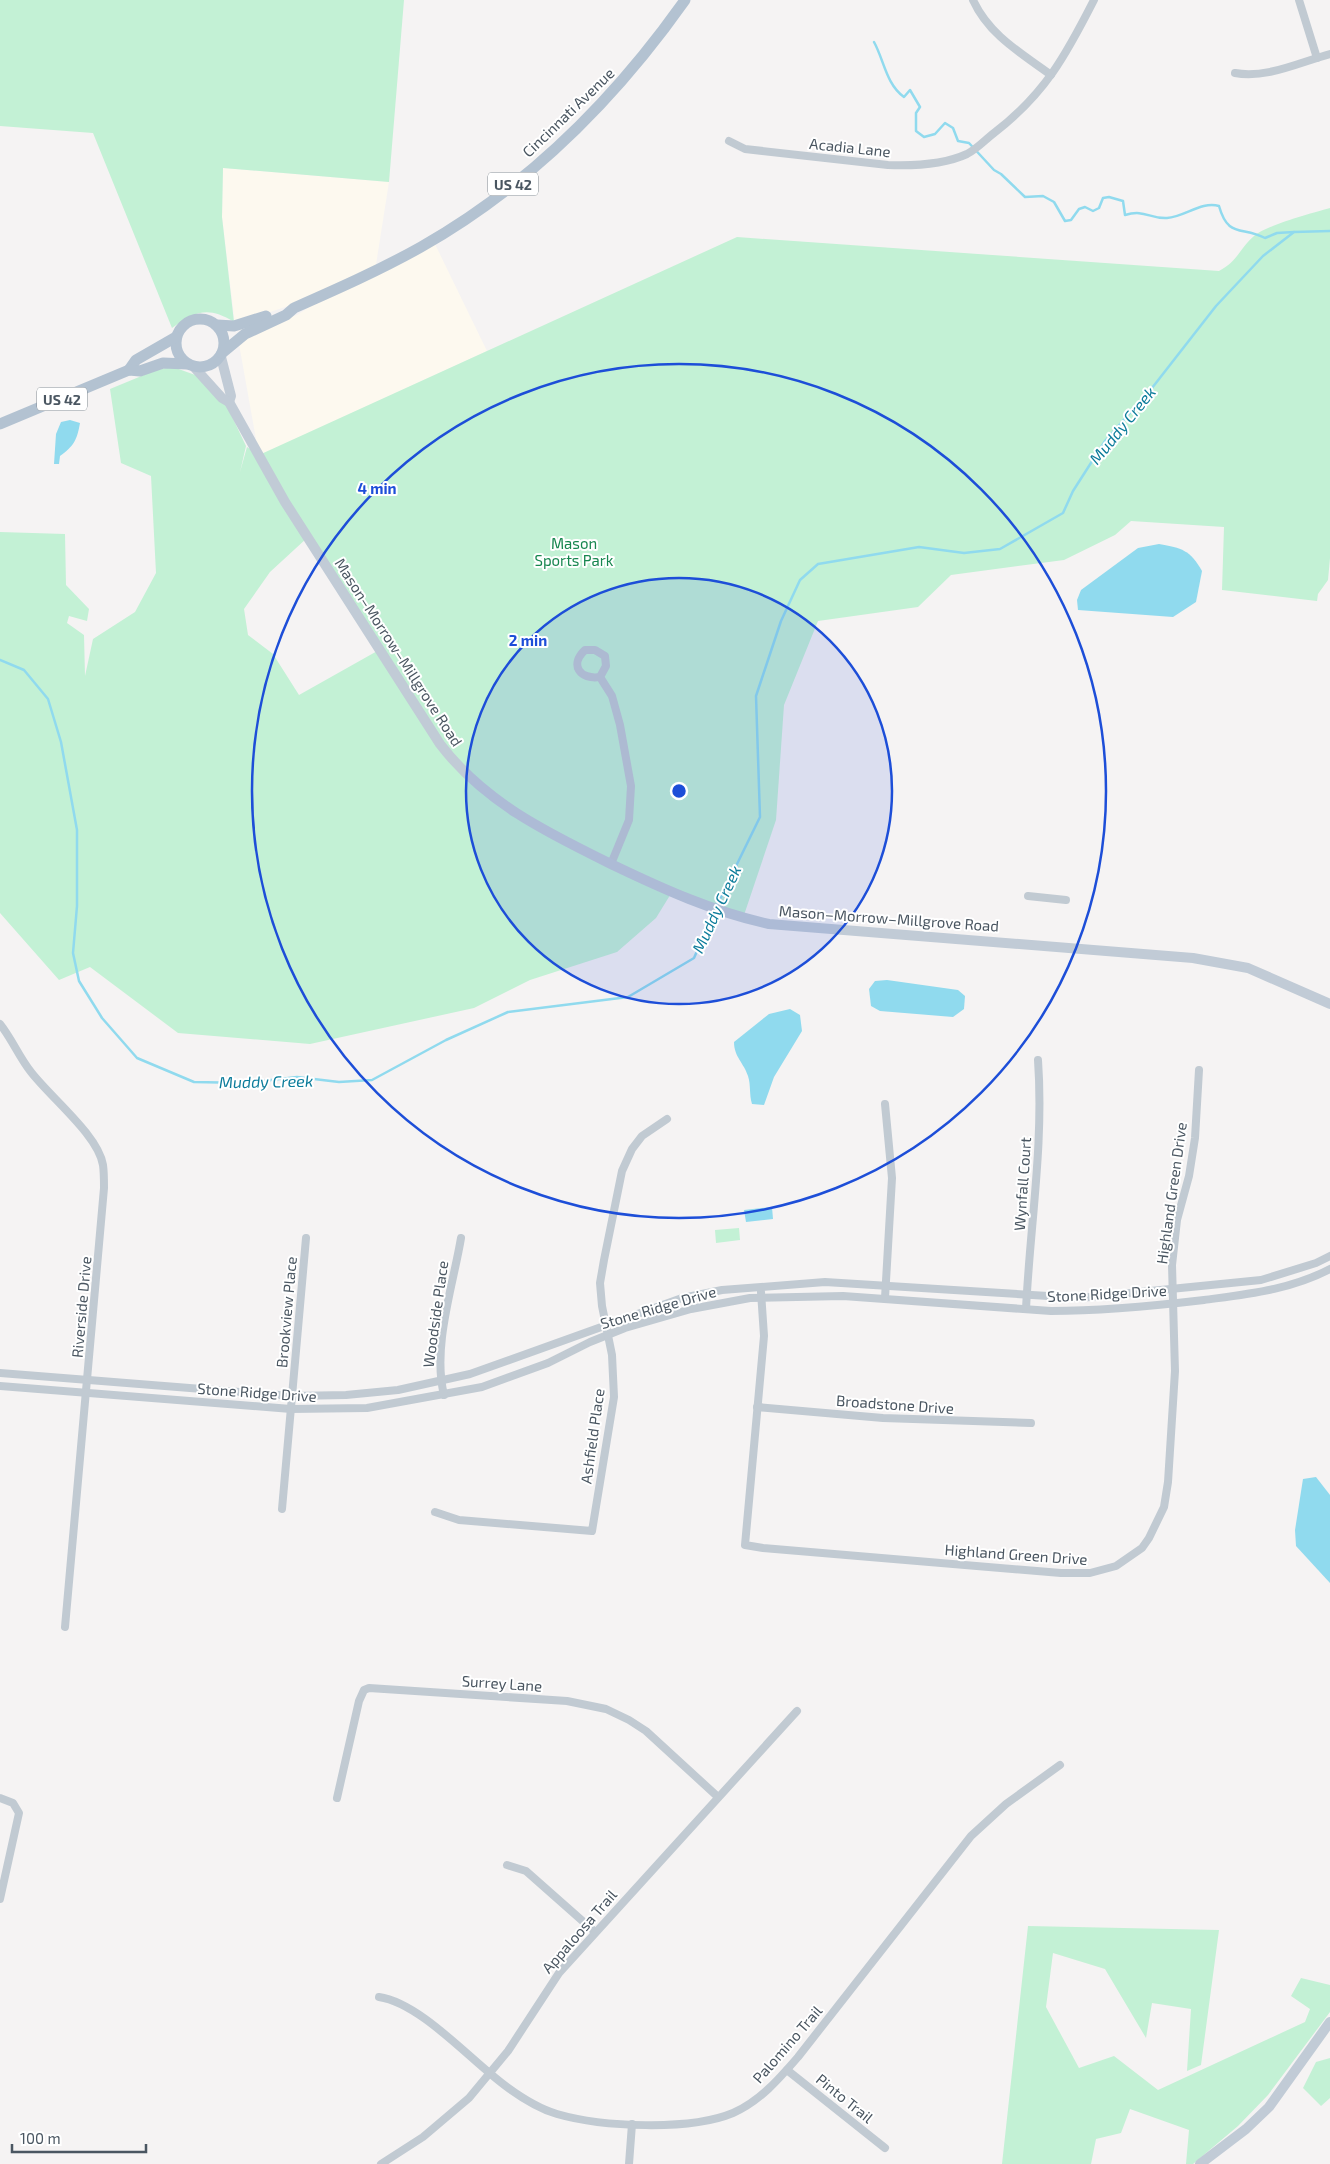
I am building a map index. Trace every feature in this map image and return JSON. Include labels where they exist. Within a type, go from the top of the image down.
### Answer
[{"type":"main road","name":"Cincinnati Avenue","points":[[222,355],[245,334],[286,315],[294,308],[375,272],[422,246],[520,178],[586,119],[619,85],[686,0]]},
{"type":"main road","name":"Cincinnati Avenue","points":[[217,325],[234,326],[283,309],[294,308]]},
{"type":"main road","name":"US 42","points":[[130,370],[136,360],[176,337],[184,325],[195,320],[206,320],[217,325]]},
{"type":"main road","points":[[217,325],[225,341],[222,355]]},
{"type":"main road","points":[[176,337],[178,352],[191,365]]},
{"type":"main road","name":"US 42","points":[[0,424],[130,370],[140,371],[163,363],[212,365],[222,355]]},
{"type":"street","points":[[973,0],[988,25],[1000,37],[1051,76],[1068,51],[1094,0]]},
{"type":"street","points":[[1299,0],[1317,58]]},
{"type":"street","points":[[1235,73],[1261,74],[1330,54]]},
{"type":"street","name":"Acadia Lane","points":[[729,141],[745,149],[888,165],[912,166],[938,162],[968,154],[1023,109],[1051,76]]},
{"type":"street","name":"Mason–Morrow–Millgrove Road","points":[[222,355],[231,396],[229,402]]},
{"type":"street","name":"Mason–Morrow–Millgrove Road","points":[[191,365],[222,398],[229,402],[307,538],[410,700],[452,760],[470,780],[507,809],[536,826],[611,864],[698,903],[743,918],[796,928],[1193,958],[1248,968],[1330,1004]]},
{"type":"street","points":[[600,677],[612,696],[631,786],[629,820],[611,864]]},
{"type":"street","points":[[1028,896],[1066,900]]},
{"type":"street","name":"Riverside Drive","points":[[0,1024],[25,1065],[44,1088],[85,1129],[96,1146],[103,1164],[104,1188],[89,1381],[65,1628]]},
{"type":"street","name":"Wynfall Court","points":[[1026,1309],[1040,1141],[1041,1093],[1038,1060]]},
{"type":"street","name":"Highland Green Drive","points":[[760,1286],[764,1336],[745,1545],[1061,1573],[1090,1574],[1116,1566],[1142,1548],[1164,1507],[1168,1482],[1175,1371],[1172,1265],[1177,1220],[1190,1176],[1195,1138],[1199,1070]]},
{"type":"street","points":[[885,1104],[892,1178],[885,1298]]},
{"type":"street","name":"Ashfield Place","points":[[435,1512],[459,1520],[592,1531],[614,1397],[612,1355],[605,1324],[600,1283],[622,1171],[632,1149],[642,1136],[667,1119]]},
{"type":"street","name":"Brookview Place","points":[[282,1509],[306,1238]]},
{"type":"street","name":"Woodside Place","points":[[444,1395],[440,1380],[440,1356],[461,1238]]},
{"type":"street","name":"Stone Ridge Drive","points":[[0,1373],[292,1396],[398,1390],[470,1374],[532,1353],[605,1324],[682,1298],[722,1290],[825,1282],[1080,1298],[1261,1280],[1300,1269],[1330,1256]]},
{"type":"street","name":"Stone Ridge Drive","points":[[0,1386],[291,1410],[367,1408],[444,1395],[491,1384],[548,1363],[608,1335],[691,1309],[762,1297],[835,1295],[1078,1311],[1174,1304],[1264,1292],[1288,1287],[1330,1269]]},
{"type":"street","name":"Broadstone Drive","points":[[757,1407],[893,1418],[1031,1423]]},
{"type":"street","name":"Surrey Lane","points":[[337,1798],[359,1702],[364,1690],[369,1688],[567,1701],[606,1709],[646,1731],[718,1797]]},
{"type":"street","name":"Appaloosa Trail","points":[[381,2164],[412,2145],[444,2121],[490,2074],[551,1984],[595,1932],[797,1711]]},
{"type":"street","name":"Palomino Trail","points":[[379,1997],[392,2000],[415,2012],[490,2074],[520,2096],[555,2113],[594,2121],[632,2124],[688,2124],[720,2117],[745,2106],[761,2095],[787,2070],[971,1836],[1006,1804],[1060,1765]]},
{"type":"street","points":[[0,1798],[14,1803],[19,1813],[0,1899]]},
{"type":"street","points":[[507,1865],[520,1868],[531,1875],[595,1932]]},
{"type":"street","points":[[1200,2164],[1246,2129],[1269,2107],[1330,2022]]},
{"type":"street","name":"Pinto Trail","points":[[787,2070],[885,2148]]},
{"type":"street","points":[[629,2164],[632,2124]]},
{"type":"shaded area","points":[[223,168],[389,182],[375,271],[433,240],[487,351],[259,456],[239,344],[244,338],[274,323],[297,315],[338,289],[235,324],[222,217]]},
{"type":"green space","points":[[0,0],[404,0],[389,182],[223,168],[222,217],[234,322],[209,312],[195,314],[172,328],[93,133],[0,126]]},
{"type":"green space","name":"Mason Sports Park","points":[[1330,208],[1330,558],[1328,580],[1318,594],[1317,601],[1222,590],[1224,527],[1131,521],[1115,535],[1064,560],[951,575],[918,607],[818,621],[784,705],[776,820],[743,918],[672,892],[656,918],[617,952],[530,980],[474,1008],[310,1044],[178,1033],[90,967],[59,980],[0,913],[0,532],[65,534],[66,585],[89,609],[87,621],[69,616],[67,623],[84,635],[85,676],[93,639],[135,612],[156,573],[151,476],[121,463],[110,389],[156,370],[173,367],[198,376],[227,406],[246,446],[240,472],[247,447],[259,455],[737,237],[1219,271],[1231,263],[1249,241],[1260,232],[1301,216]],"holes":[[[307,538],[379,650],[299,695],[273,654],[248,635],[244,609],[270,572]]]},
{"type":"green space","points":[[739,1228],[740,1240],[716,1243],[715,1230]]},
{"type":"green space","points":[[1028,1926],[1219,1930],[1201,2065],[1187,2071],[1191,2009],[1152,2003],[1146,2038],[1105,1969],[1053,1953],[1046,2007],[1079,2068],[1114,2056],[1158,2090],[1305,2022],[1310,2009],[1291,1996],[1301,1978],[1330,1985],[1330,2012],[1268,2095],[1238,2126],[1193,2164],[1186,2164],[1189,2130],[1130,2109],[1121,2133],[1096,2139],[1091,2164],[1002,2164]]},
{"type":"green space","points":[[1330,2058],[1330,2098],[1321,2106],[1303,2088],[1316,2062]]},
{"type":"water","points":[[70,420],[80,423],[78,434],[72,446],[60,456],[59,464],[54,464],[56,434],[61,422]]},
{"type":"water","points":[[1159,544],[1185,551],[1198,564],[1202,571],[1196,602],[1173,617],[1078,610],[1077,600],[1081,590],[1138,548]]},
{"type":"water","points":[[887,980],[958,990],[965,996],[964,1009],[953,1017],[880,1011],[871,1006],[869,989],[875,981]]},
{"type":"water","points":[[790,1009],[800,1015],[802,1031],[774,1077],[764,1105],[752,1104],[748,1076],[737,1056],[734,1042],[769,1014]]},
{"type":"water","points":[[772,1207],[773,1219],[746,1222],[744,1210]]},
{"type":"water","points":[[1316,1477],[1330,1495],[1330,1583],[1296,1546],[1295,1530],[1303,1479]]},
{"type":"waterway","points":[[874,42],[893,85],[904,97],[910,90],[920,107],[916,113],[916,131],[924,137],[935,134],[945,123],[953,128],[958,141],[969,143],[994,170],[1001,174],[1025,197],[1043,196],[1054,202],[1065,221],[1071,220],[1079,209],[1085,207],[1093,211],[1099,208],[1103,198],[1109,197],[1123,201],[1125,215],[1137,213],[1167,218],[1199,207],[1212,205],[1219,206],[1227,223],[1236,230],[1257,234],[1265,238],[1277,233],[1294,232]]},
{"type":"waterway","name":"Muddy Creek","points":[[717,905],[760,817],[756,696],[781,621],[800,580],[818,564],[919,547],[964,553],[1000,549],[1063,513],[1073,491],[1105,441],[1152,388],[1216,306],[1263,256],[1294,232],[1330,231]]},
{"type":"waterway","name":"Muddy Creek","points":[[0,660],[24,670],[48,699],[61,742],[77,830],[77,906],[73,953],[79,981],[102,1018],[137,1058],[194,1082],[245,1083],[297,1077],[339,1082],[372,1080],[446,1040],[508,1012],[628,997],[694,958],[715,910]]}]
